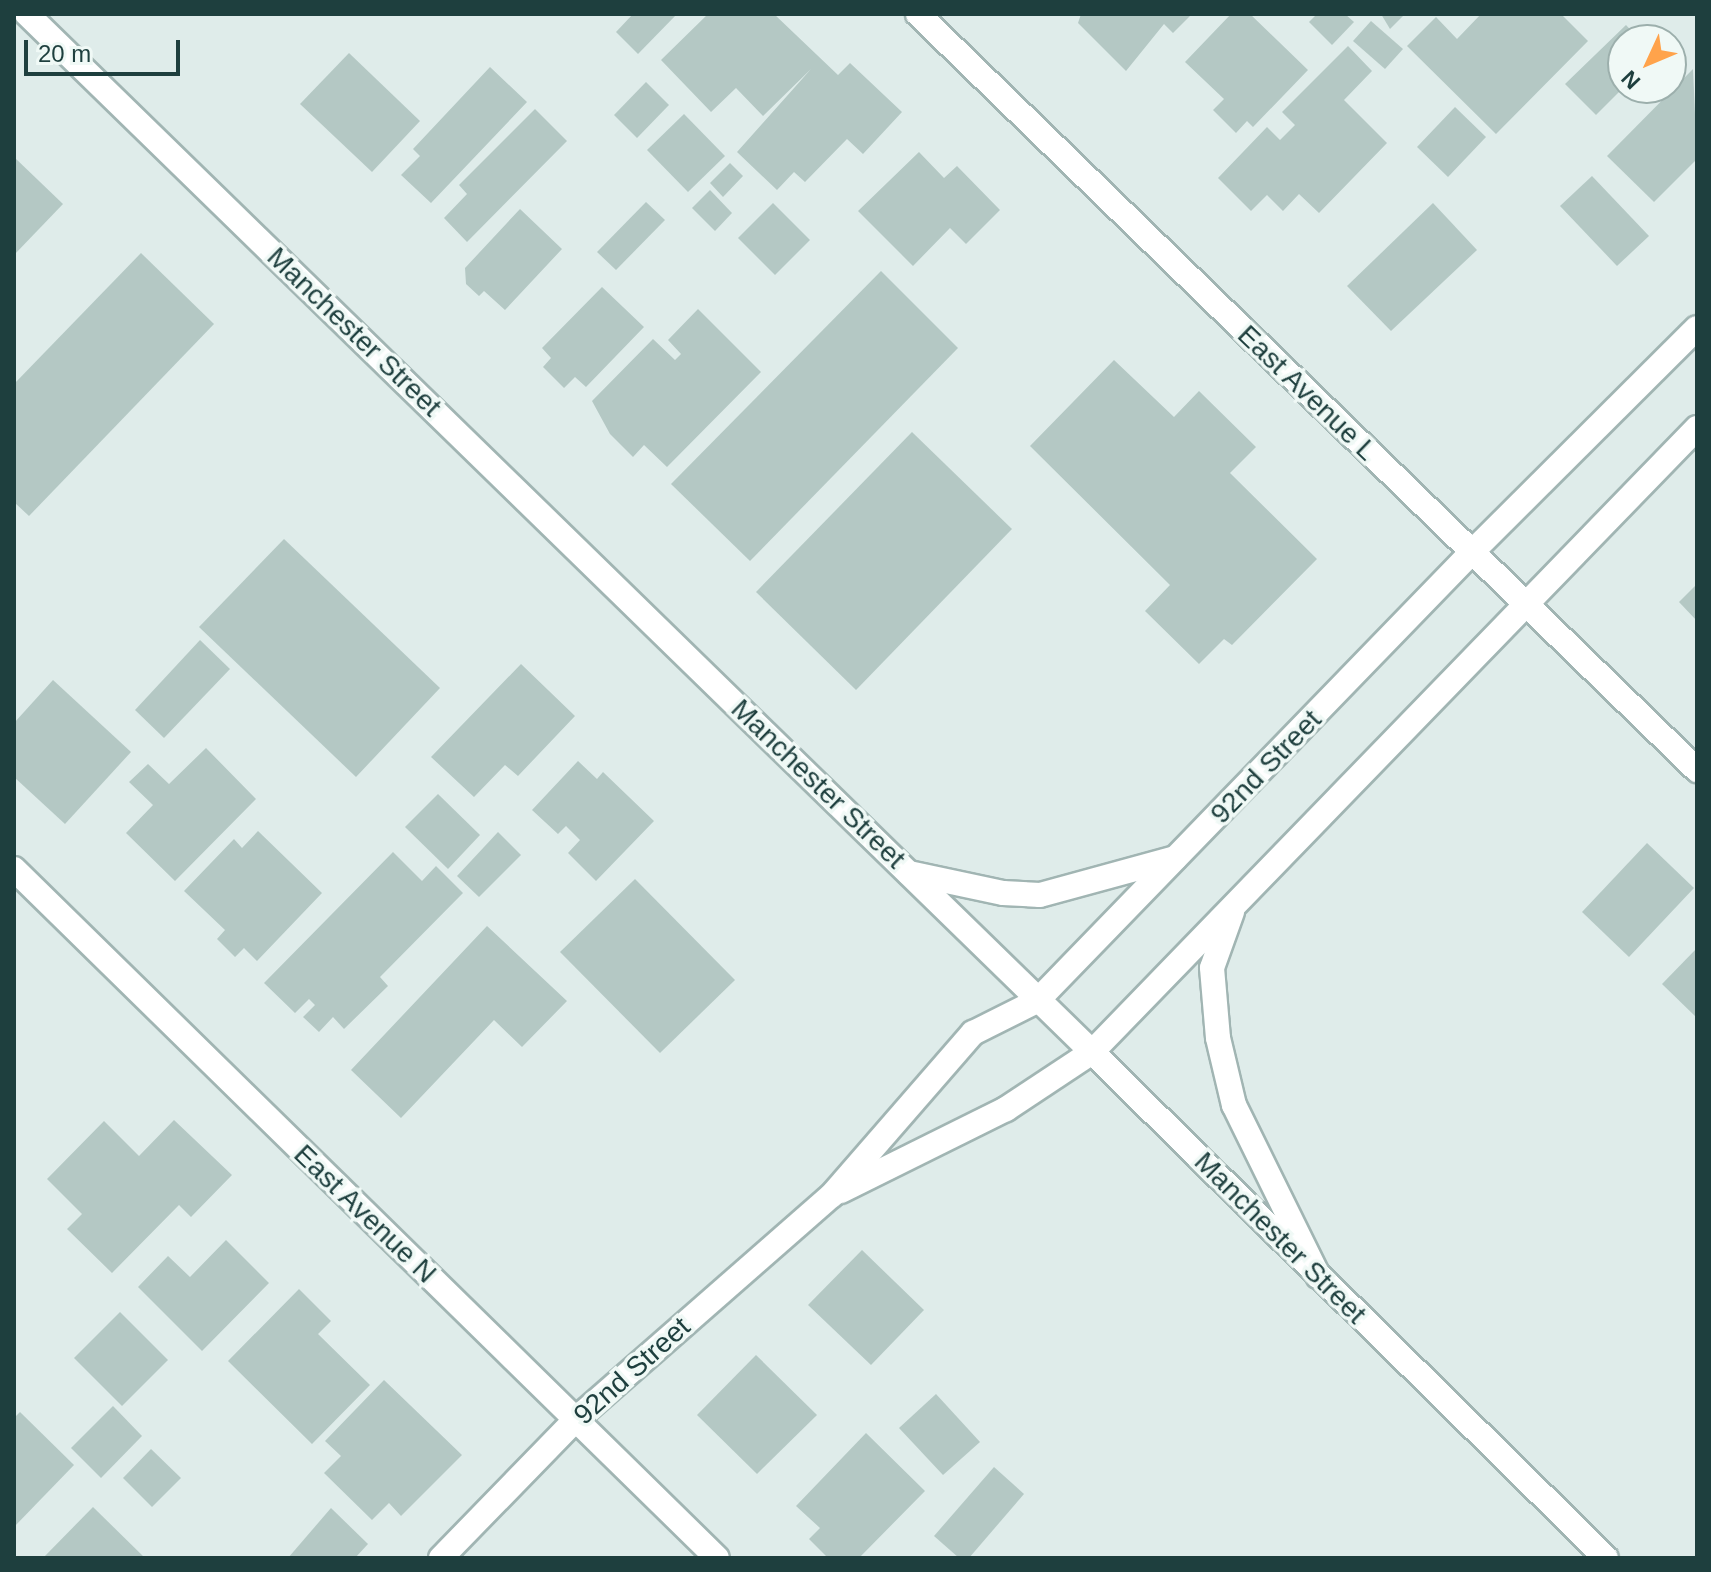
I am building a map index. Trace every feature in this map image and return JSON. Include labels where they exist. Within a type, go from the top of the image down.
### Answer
[{"type":"main road","name":"Manchester Street","points":[[27,14],[909,873],[1606,1558]]},
{"type":"main road","name":"East Avenue L","points":[[918,14],[1697,770]]},
{"type":"main road","name":"92nd Street","points":[[441,1558],[575,1420],[832,1195],[973,1033],[1037,1001],[1472,552],[1697,328]]},
{"type":"main road","name":"92nd Street","points":[[832,1195],[1006,1109],[1092,1052],[1697,428]]},
{"type":"main road","points":[[909,873],[1003,893],[1040,895],[1177,858]]},
{"type":"main road","name":"East Avenue N","points":[[14,869],[717,1558]]},
{"type":"main road","points":[[1235,905],[1212,968],[1218,1038],[1234,1105],[1318,1276]]},
{"type":"building","points":[[633,14],[677,14],[638,54],[616,32]]},
{"type":"building","points":[[708,14],[774,14],[838,75],[850,63],[902,112],[863,154],[847,139],[805,182],[794,172],[777,190],[737,152],[811,69],[763,116],[736,88],[711,112],[661,60]]},
{"type":"building","points":[[1081,14],[1192,14],[1173,33],[1164,24],[1126,71],[1078,23]]},
{"type":"building","points":[[1231,14],[1250,14],[1308,70],[1253,127],[1247,121],[1236,133],[1213,110],[1224,99],[1185,62]]},
{"type":"building","points":[[1317,14],[1345,14],[1354,22],[1332,45],[1309,22]]},
{"type":"building","points":[[1381,14],[1405,14],[1390,29]]},
{"type":"building","points":[[1481,14],[1561,14],[1588,41],[1496,134],[1407,46],[1436,17],[1457,39]]},
{"type":"building","points":[[1371,21],[1403,49],[1385,69],[1353,41]]},
{"type":"building","points":[[1607,43],[1607,104],[1596,115],[1565,84]]},
{"type":"building","points":[[1348,46],[1372,71],[1344,100],[1387,143],[1319,213],[1299,194],[1283,211],[1267,195],[1251,211],[1218,178],[1267,127],[1280,140],[1295,125],[1282,112]]},
{"type":"building","points":[[349,53],[420,121],[372,172],[300,104]]},
{"type":"building","points":[[490,67],[527,102],[431,203],[401,175],[420,156],[413,149]]},
{"type":"building","points":[[1693,69],[1697,159],[1654,202],[1607,156],[1658,104],[1687,104],[1687,75]]},
{"type":"building","points":[[646,82],[669,105],[637,138],[614,115]]},
{"type":"building","points":[[1455,107],[1486,137],[1448,177],[1417,147]]},
{"type":"building","points":[[535,109],[567,141],[467,242],[444,218],[467,194],[459,185]]},
{"type":"building","points":[[684,114],[725,156],[688,192],[647,150]]},
{"type":"building","points":[[919,152],[944,178],[957,166],[1000,210],[966,244],[950,228],[913,266],[858,211]]},
{"type":"building","points":[[14,157],[63,204],[14,255]]},
{"type":"building","points":[[730,163],[743,176],[723,197],[710,183]]},
{"type":"building","points":[[1592,176],[1649,236],[1617,266],[1560,206]]},
{"type":"building","points":[[710,190],[732,213],[715,231],[692,208]]},
{"type":"building","points":[[646,202],[665,220],[616,270],[597,252]]},
{"type":"building","points":[[773,203],[810,240],[775,275],[738,238]]},
{"type":"building","points":[[1433,203],[1477,250],[1391,331],[1347,286]]},
{"type":"building","points":[[520,209],[562,249],[505,310],[484,291],[479,296],[466,284],[465,268]]},
{"type":"building","points":[[141,253],[214,324],[29,516],[14,502],[14,384]]},
{"type":"building","points":[[881,271],[958,348],[750,561],[671,484]]},
{"type":"building","points":[[602,287],[644,327],[586,387],[575,377],[564,388],[543,367],[551,358],[542,348]]},
{"type":"building","points":[[698,309],[761,372],[667,467],[644,445],[633,457],[610,434],[592,401],[653,339],[675,360],[681,354],[668,340]]},
{"type":"building","points":[[1114,360],[1174,417],[1199,391],[1256,447],[1230,473],[1317,559],[1232,645],[1224,639],[1199,664],[1145,611],[1170,585],[1030,446]]},
{"type":"building","points":[[912,432],[1012,529],[856,690],[756,592]]},
{"type":"building","points":[[284,539],[440,688],[356,777],[199,627]]},
{"type":"building","points":[[1697,584],[1697,621],[1679,602]]},
{"type":"building","points":[[200,640],[230,669],[164,738],[135,710]]},
{"type":"building","points":[[521,664],[575,716],[518,776],[505,765],[474,797],[431,757]]},
{"type":"building","points":[[53,680],[131,752],[65,824],[14,777],[14,723]]},
{"type":"building","points":[[206,748],[256,799],[175,881],[126,833],[153,805],[129,782],[148,764],[169,784]]},
{"type":"building","points":[[578,761],[597,779],[603,772],[654,821],[596,881],[568,853],[580,840],[566,826],[558,834],[532,810]]},
{"type":"building","points":[[438,794],[480,835],[448,869],[405,827]]},
{"type":"building","points":[[258,831],[322,893],[257,961],[244,948],[235,957],[217,939],[225,930],[184,891],[234,839],[242,848]]},
{"type":"building","points":[[498,832],[521,855],[479,897],[457,876]]},
{"type":"building","points":[[1647,843],[1694,888],[1629,957],[1582,912]]},
{"type":"building","points":[[393,852],[422,881],[436,866],[463,893],[380,977],[388,986],[344,1029],[333,1017],[319,1032],[303,1017],[315,1005],[309,999],[295,1013],[264,983]]},
{"type":"building","points":[[635,879],[735,980],[660,1053],[560,952]]},
{"type":"building","points":[[487,926],[567,1001],[522,1047],[494,1020],[401,1118],[351,1070]]},
{"type":"building","points":[[1697,948],[1697,1018],[1662,984]]},
{"type":"building","points":[[174,1120],[232,1175],[191,1217],[179,1205],[112,1273],[67,1229],[82,1214],[47,1179],[104,1121],[139,1156]]},
{"type":"building","points":[[226,1240],[269,1283],[202,1351],[138,1287],[168,1256],[190,1277]]},
{"type":"building","points":[[862,1250],[924,1310],[871,1365],[808,1305]]},
{"type":"building","points":[[299,1289],[331,1321],[318,1334],[370,1385],[312,1444],[228,1361]]},
{"type":"building","points":[[120,1312],[168,1360],[122,1406],[74,1358]]},
{"type":"building","points":[[756,1355],[817,1415],[757,1474],[697,1415]]},
{"type":"building","points":[[384,1380],[462,1455],[401,1516],[389,1503],[372,1520],[324,1473],[341,1456],[325,1441]]},
{"type":"building","points":[[936,1394],[980,1442],[943,1475],[899,1428]]},
{"type":"building","points":[[113,1406],[142,1436],[101,1478],[71,1448]]},
{"type":"building","points":[[20,1412],[74,1465],[14,1527],[14,1418]]},
{"type":"building","points":[[866,1433],[925,1491],[859,1558],[828,1558],[809,1539],[820,1528],[796,1506]]},
{"type":"building","points":[[151,1449],[181,1478],[152,1507],[123,1478]]},
{"type":"building","points":[[994,1467],[1024,1494],[969,1558],[959,1558],[934,1536]]},
{"type":"building","points":[[93,1507],[145,1558],[43,1558]]},
{"type":"building","points":[[331,1508],[368,1544],[355,1558],[288,1558]]}]
